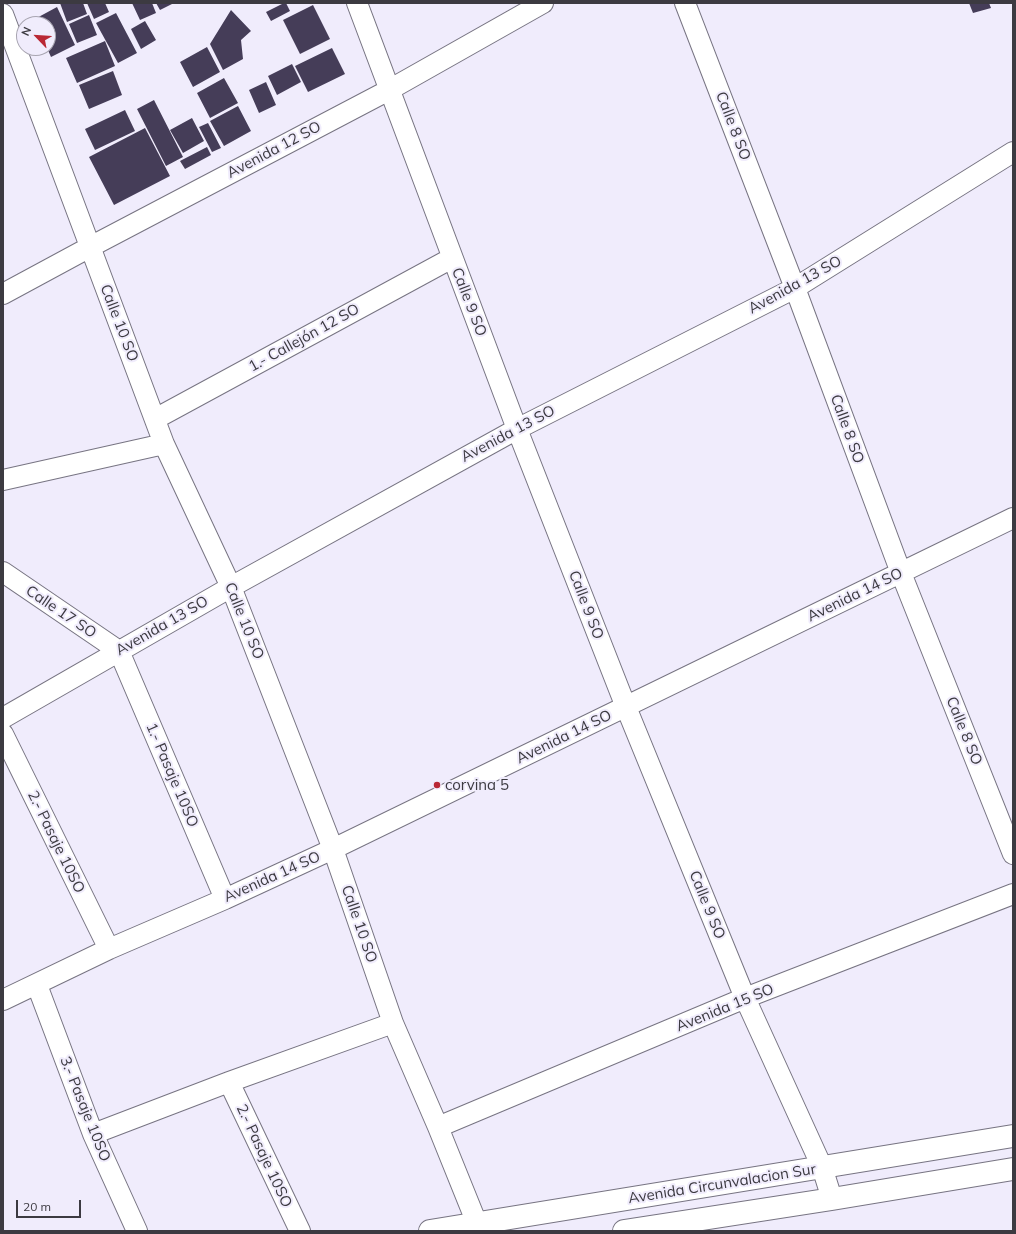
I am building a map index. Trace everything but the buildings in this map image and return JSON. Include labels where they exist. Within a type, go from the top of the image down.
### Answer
[{"type":"main road","name":"Avenida Circunvalacion Sur","points":[[430,1231],[479,1227],[822,1167],[1013,1136]]},
{"type":"main road","name":"Avenida Circunvalacion Sur","points":[[624,1231],[1013,1169]]},
{"type":"street","name":"Calle 9 SO","points":[[357,3],[516,429],[626,707],[745,998],[822,1167],[832,1199]]},
{"type":"street","name":"Avenida 12 SO","points":[[3,294],[389,90],[543,3]]},
{"type":"street","name":"Calle 8 SO","points":[[685,3],[795,288],[901,573],[1013,854]]},
{"type":"street","name":"Calle 10 SO","points":[[3,14],[164,444],[231,587],[333,850],[393,1023],[479,1227]]},
{"type":"street","name":"Avenida 13 SO","points":[[3,718],[231,587],[516,429],[795,288],[1013,152]]},
{"type":"street","name":"1.- Callejón 12 SO","points":[[155,419],[452,258]]},
{"type":"street","points":[[3,480],[164,444]]},
{"type":"street","name":"Avenida 14 SO","points":[[3,1000],[37,985],[109,949],[333,850],[1013,518]]},
{"type":"street","name":"Calle 17 SO","points":[[3,572],[119,651]]},
{"type":"street","name":"1.- Pasaje 10SO","points":[[119,651],[225,899]]},
{"type":"street","name":"2.- Pasaje 10SO","points":[[3,734],[109,949]]},
{"type":"street","name":"Avenida 15 SO","points":[[438,1127],[745,998],[1013,894]]},
{"type":"street","name":"3.- Pasaje 10SO","points":[[37,985],[93,1134],[137,1231]]},
{"type":"street","points":[[93,1134],[229,1082],[393,1023]]},
{"type":"street","name":"2.- Pasaje 10SO","points":[[229,1082],[300,1231]]},
{"type":"place","name":"corvina 5","points":[[437,785]]}]
